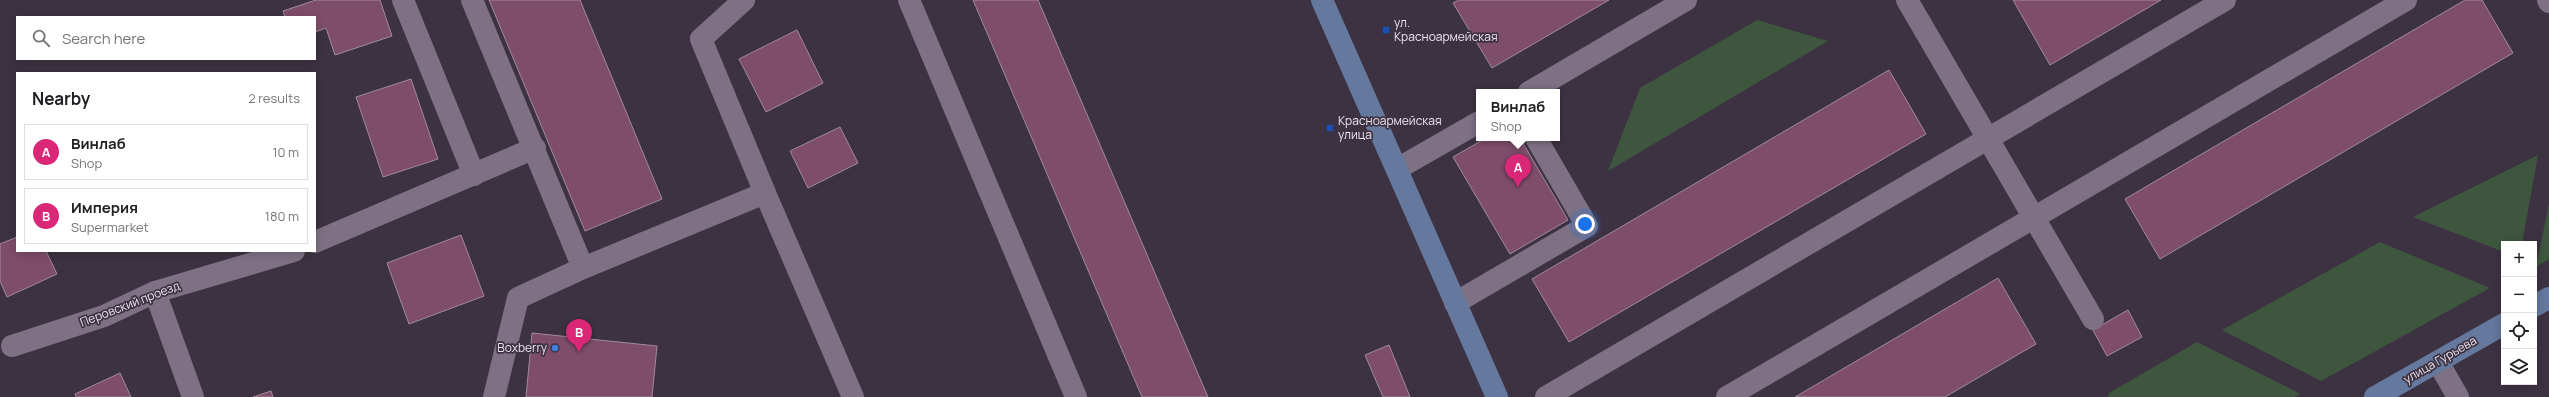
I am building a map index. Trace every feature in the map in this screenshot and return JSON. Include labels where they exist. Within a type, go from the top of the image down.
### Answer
[{"type":"main road","points":[[1322,0],[1497,397]]},
{"type":"main road","points":[[2537,304],[2549,298]]},
{"type":"main road","name":"улица Гурьева","points":[[2375,397],[2501,326]]},
{"type":"lane","points":[[403,0],[474,175]]},
{"type":"lane","points":[[472,0],[582,268]]},
{"type":"lane","points":[[744,0],[701,39],[853,397]]},
{"type":"lane","points":[[909,0],[1076,397]]},
{"type":"lane","points":[[1534,89],[1686,0]]},
{"type":"lane","points":[[1907,0],[2094,319]]},
{"type":"lane","points":[[1546,397],[2225,0]]},
{"type":"lane","points":[[1727,397],[2406,0]]},
{"type":"lane","points":[[1397,169],[1476,124]]},
{"type":"lane","points":[[1456,303],[1587,226],[1535,147]]},
{"type":"lane","points":[[316,242],[534,148]]},
{"type":"lane","points":[[494,397],[518,298],[582,268],[765,192]]},
{"type":"lane","name":"Перовский проезд","points":[[12,346],[104,316],[155,292],[291,252]]},
{"type":"lane","points":[[155,292],[193,397]]},
{"type":"lane","points":[[2438,362],[2458,397]]},
{"type":"green space","points":[[1757,20],[1828,41],[1608,171],[1640,88]]},
{"type":"green space","points":[[2538,155],[2523,241],[2501,241],[2501,251],[2413,217]]},
{"type":"green space","points":[[2549,204],[2549,259],[2537,266]]},
{"type":"green space","points":[[2380,242],[2490,288],[2321,381],[2222,330]]},
{"type":"green space","points":[[2197,342],[2301,394],[2294,397],[2108,397],[2109,393]]},
{"type":"building","points":[[316,0],[380,0],[392,36],[335,55],[326,28],[316,32],[316,16],[285,16],[283,11]]},
{"type":"building","points":[[489,0],[580,0],[662,199],[585,231]]},
{"type":"building","points":[[973,0],[1038,0],[1208,397],[1142,397]]},
{"type":"building","points":[[1459,0],[1609,0],[1492,68],[1453,3]]},
{"type":"building","points":[[2013,0],[2161,0],[2050,65]]},
{"type":"building","points":[[2465,0],[2482,0],[2513,53],[2160,259],[2125,199]]},
{"type":"building","points":[[797,30],[823,83],[766,112],[739,59]]},
{"type":"building","points":[[1889,70],[1926,134],[1569,342],[1532,279]]},
{"type":"building","points":[[411,79],[438,159],[383,177],[356,97]]},
{"type":"building","points":[[840,127],[858,163],[808,188],[790,151]]},
{"type":"building","points":[[1481,141],[1522,141],[1568,220],[1510,254],[1453,157]]},
{"type":"building","points":[[461,235],[484,296],[409,324],[387,263]]},
{"type":"building","points":[[16,237],[16,252],[46,252],[57,274],[7,297],[0,281],[0,244]]},
{"type":"building","points":[[1998,278],[2036,344],[1945,397],[1795,397]]},
{"type":"building","points":[[2128,310],[2142,337],[2107,356],[2093,330]]},
{"type":"building","points":[[532,333],[657,346],[652,397],[526,397]]},
{"type":"building","points":[[1389,345],[1410,397],[1383,397],[1365,355]]},
{"type":"building","points":[[120,373],[131,397],[76,397],[75,394]]},
{"type":"building","points":[[271,391],[273,397],[253,397]]},
{"type":"place","name":"ул. Красноармейская","points":[[1386,30]]},
{"type":"place","name":"Красноармейская улица","points":[[1330,128]]},
{"type":"place","name":"Винлаб","points":[[1518,187]]},
{"type":"place","name":"Boxberry","points":[[555,348]]},
{"type":"place","name":"Империя","points":[[579,352]]}]
